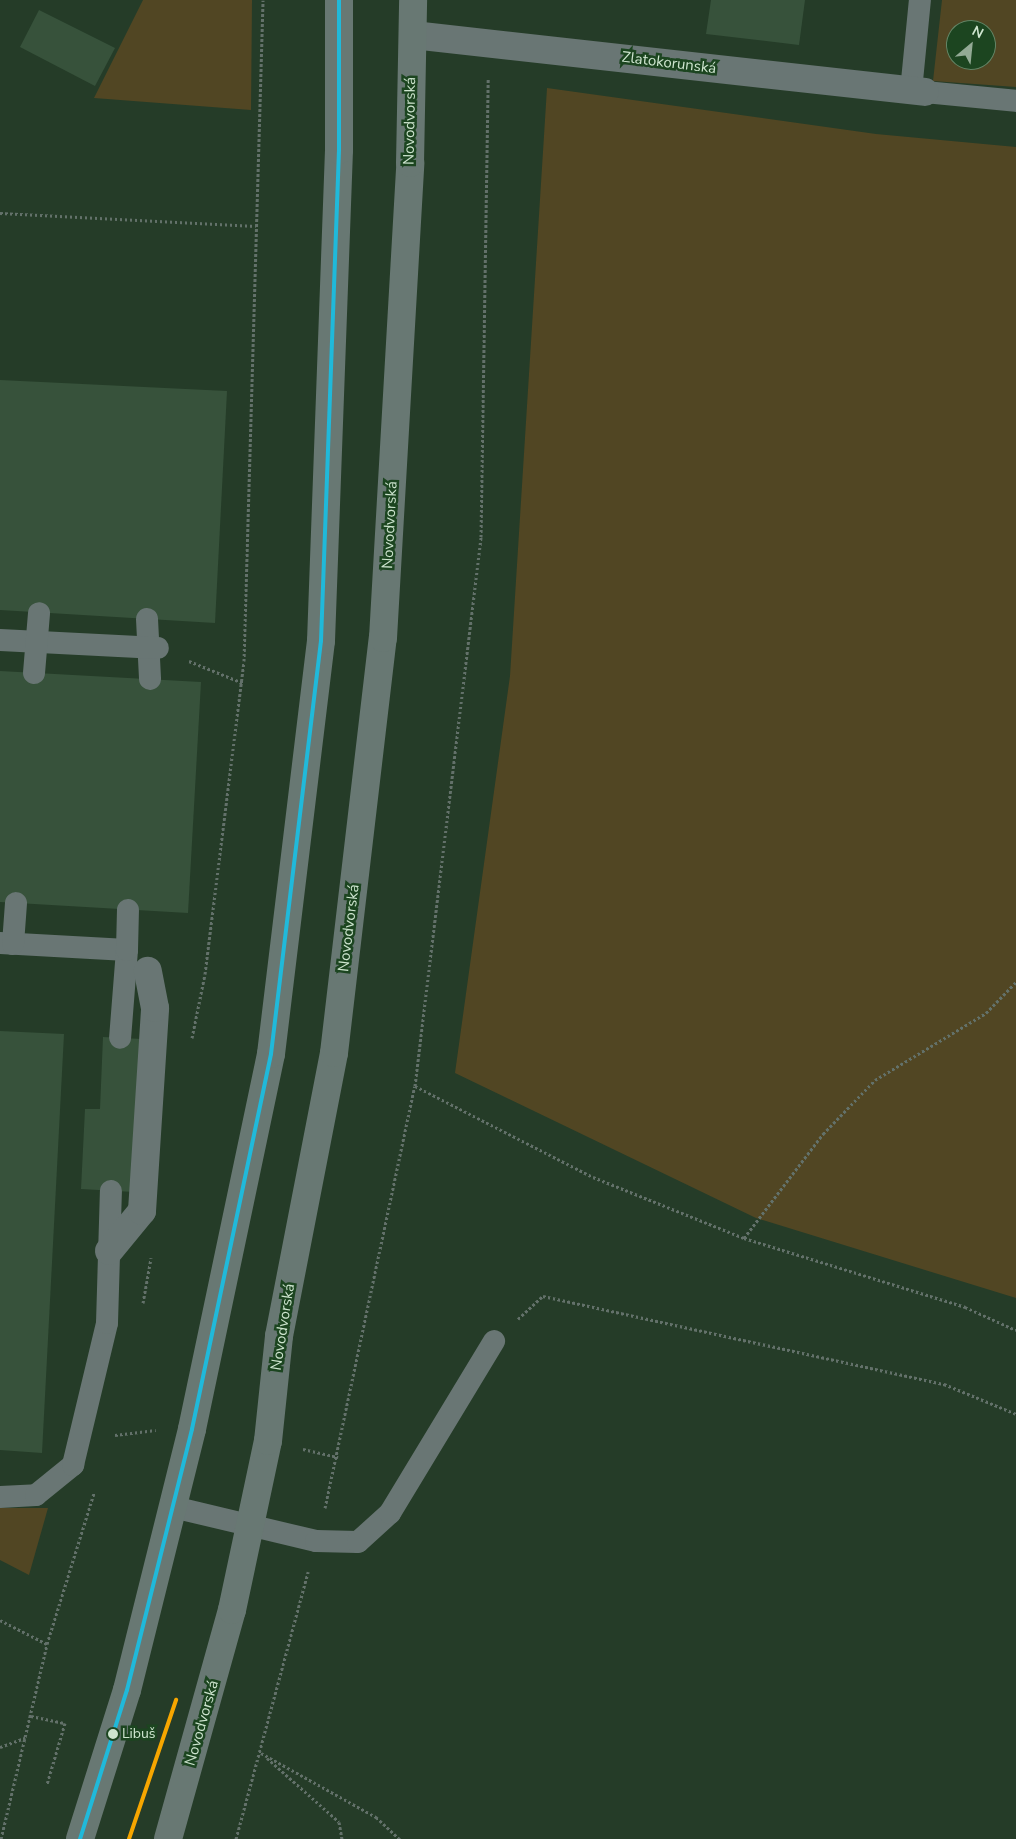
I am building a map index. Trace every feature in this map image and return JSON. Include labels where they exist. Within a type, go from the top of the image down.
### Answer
[{"type":"main road","points":[[80,1839],[127,1690],[173,1507],[214,1333],[271,1054],[321,640],[339,150],[339,0]]},
{"type":"main road","name":"Novodvorská","points":[[168,1839],[220,1656],[268,1441],[279,1336],[334,1053],[383,638],[413,35],[413,0]]},
{"type":"street","name":"Zlatokorunská","points":[[413,35],[918,92]]},
{"type":"street","points":[[109,1251],[142,1211],[154,1018],[148,970]]},
{"type":"lane","points":[[920,0],[918,92],[1016,101]]},
{"type":"lane","points":[[34,673],[35,642],[39,613]]},
{"type":"lane","points":[[147,619],[154,648],[150,679]]},
{"type":"lane","points":[[0,640],[154,648]]},
{"type":"lane","points":[[16,903],[7,944],[127,950]]},
{"type":"lane","points":[[120,1038],[128,910]]},
{"type":"lane","points":[[0,1498],[36,1495],[74,1465],[106,1323],[111,1191]]},
{"type":"lane","points":[[173,1507],[316,1541],[358,1542],[390,1513],[494,1341]]},
{"type":"path","points":[[189,1049],[205,974],[242,683],[263,0]]},
{"type":"path","points":[[238,1839],[343,1439],[415,1086],[481,536],[488,72]]},
{"type":"path","points":[[0,213],[256,226]]},
{"type":"path","points":[[154,648],[242,683]]},
{"type":"path","points":[[744,1238],[823,1134],[875,1080],[986,1013],[1016,982]]},
{"type":"path","points":[[415,1086],[594,1177],[744,1238],[964,1307],[1016,1330]]},
{"type":"path","points":[[143,1307],[153,1250]]},
{"type":"path","points":[[494,1341],[543,1296],[944,1384],[1016,1414]]},
{"type":"path","points":[[109,1445],[114,1427]]},
{"type":"path","points":[[0,1839],[26,1738],[47,1644],[97,1483]]},
{"type":"path","points":[[0,1620],[47,1644]]},
{"type":"path","points":[[31,1716],[65,1723],[47,1784]]},
{"type":"path","points":[[0,1747],[26,1738]]},
{"type":"path","points":[[261,1753],[339,1822],[342,1839]]},
{"type":"path","points":[[261,1753],[376,1817],[400,1839]]},
{"type":"shaded area","points":[[143,0],[252,0],[251,110],[94,98]]},
{"type":"shaded area","points":[[942,0],[1016,0],[1016,87],[933,81]]},
{"type":"shaded area","points":[[547,88],[876,134],[1016,147],[1016,1298],[756,1218],[455,1073],[510,676]]},
{"type":"shaded area","points":[[0,1508],[48,1508],[29,1575],[0,1560]]},
{"type":"building","points":[[711,0],[805,0],[799,45],[706,34]]},
{"type":"building","points":[[39,10],[115,48],[95,86],[20,47]]},
{"type":"building","points":[[0,380],[227,391],[215,623],[0,610]]},
{"type":"building","points":[[0,671],[201,682],[188,913],[0,902]]},
{"type":"building","points":[[0,1031],[64,1034],[42,1453],[0,1450]]},
{"type":"building","points":[[103,1037],[142,1039],[134,1192],[81,1189],[85,1109],[100,1109]]},
{"type":"transit line","points":[[80,1839],[127,1690],[192,1429],[271,1054],[321,641],[339,150],[339,0]]},
{"type":"transit line","points":[[129,1839],[176,1700]]},
{"type":"place","name":"Libuš","points":[[113,1734]]}]
